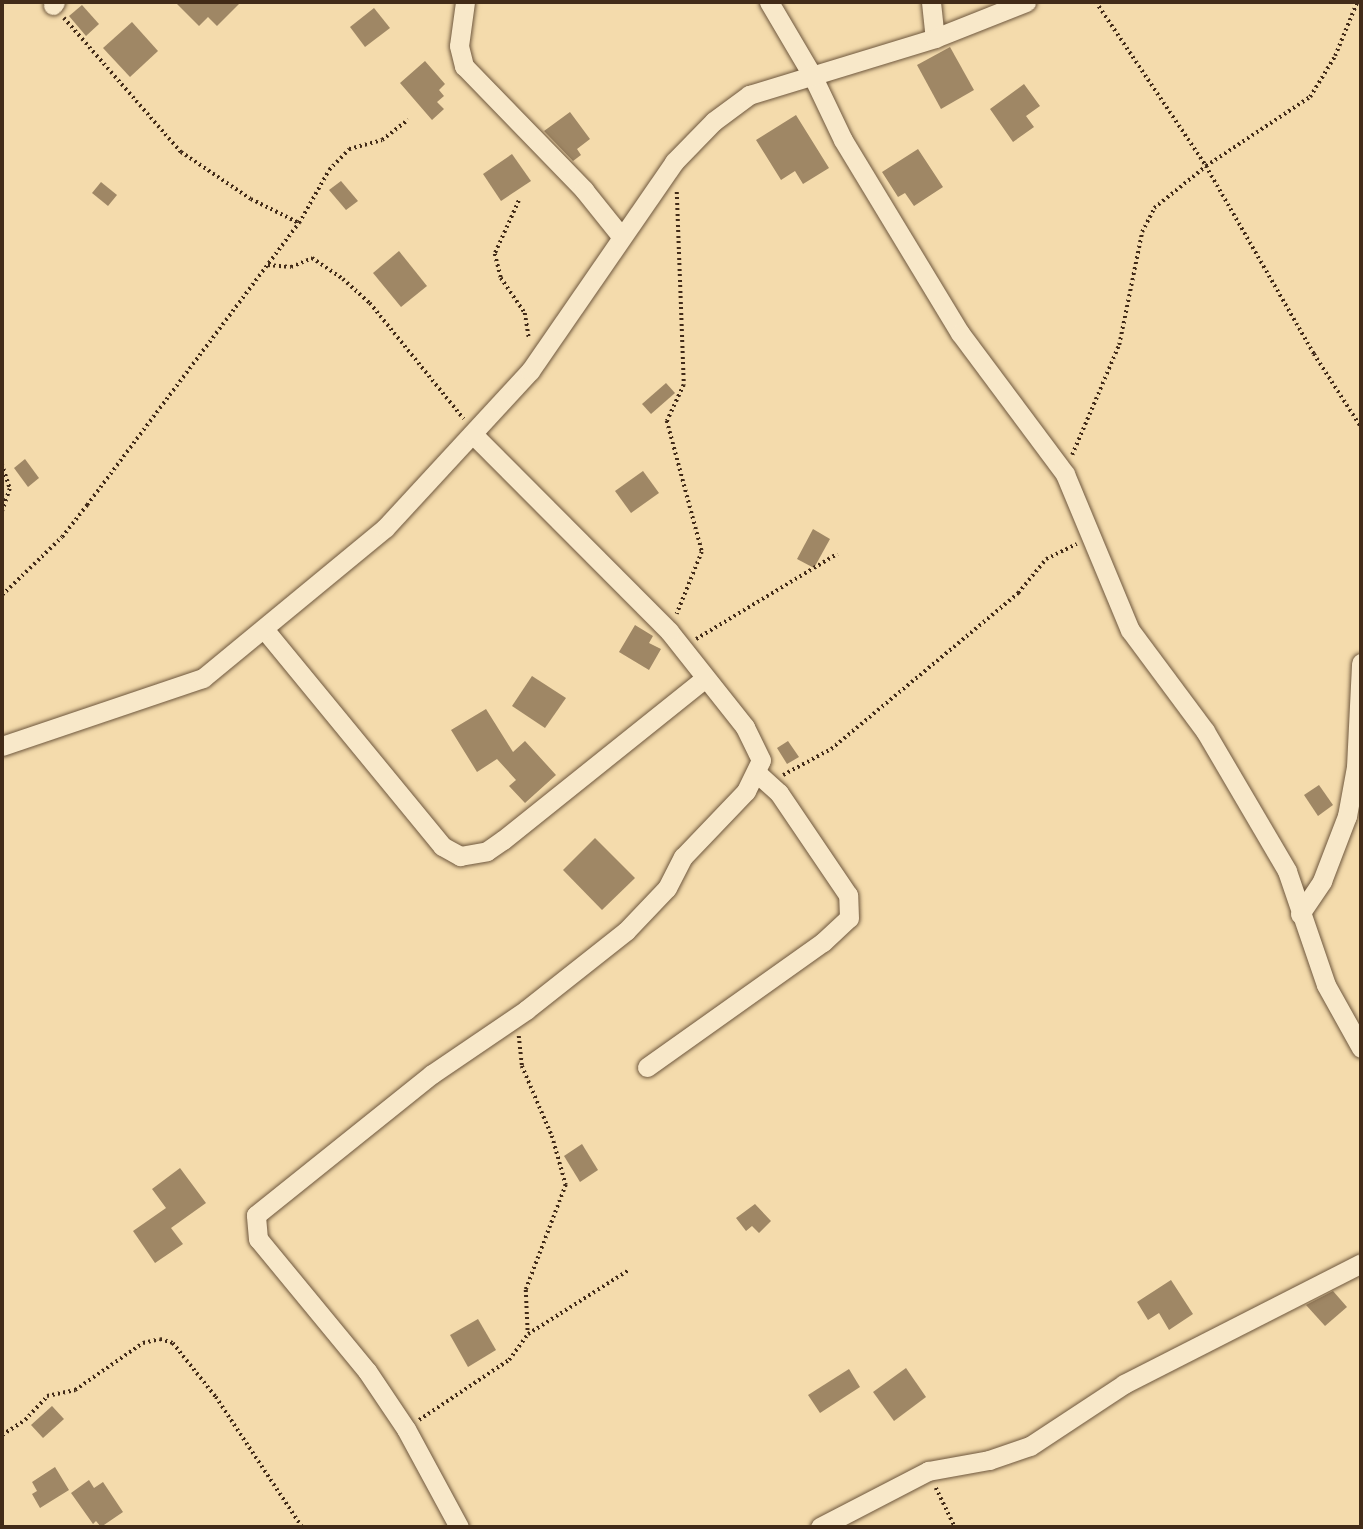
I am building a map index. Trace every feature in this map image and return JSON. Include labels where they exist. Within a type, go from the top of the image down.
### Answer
[{"type":"street","points":[[465,2],[459,46],[464,66],[584,190],[620,235]]},
{"type":"street","points":[[769,2],[813,75],[843,140],[960,333],[1065,474],[1130,630],[1233,774],[1287,871],[1326,985],[1361,1048]]},
{"type":"street","points":[[931,2],[935,38]]},
{"type":"street","points":[[2,746],[188,686],[264,629],[385,528],[530,372],[582,300],[620,235],[674,162],[714,121],[749,95],[935,38],[1026,2]]},
{"type":"street","points":[[474,435],[675,638],[758,748],[763,778],[848,895],[849,918],[823,942],[647,1067]]},
{"type":"street","points":[[264,629],[442,846],[460,856],[487,851],[503,840],[705,678]]},
{"type":"street","points":[[1300,914],[1322,881],[1347,816],[1356,768],[1361,663]]},
{"type":"street","points":[[459,1527],[406,1429],[367,1371],[273,1261],[258,1239],[256,1214],[432,1074],[526,1010],[650,908],[667,888],[683,857],[763,778]]},
{"type":"street","points":[[820,1527],[928,1471],[989,1460],[1030,1446],[1124,1384],[1361,1263]]},
{"type":"path","points":[[1096,2],[1206,166],[1307,342],[1361,427]]},
{"type":"path","points":[[1065,474],[1119,345],[1142,232],[1154,208],[1206,166],[1310,97],[1335,56],[1357,2]]},
{"type":"path","points":[[54,3],[181,152],[240,193],[299,223]]},
{"type":"path","points":[[2,595],[62,537],[299,223],[329,170],[349,149],[382,140],[408,120]]},
{"type":"path","points":[[674,162],[684,385],[667,421],[702,552],[675,638],[711,632],[837,554]]},
{"type":"path","points":[[519,201],[495,254],[501,278],[525,313],[530,372]]},
{"type":"path","points":[[268,265],[291,267],[312,258],[356,290],[449,397],[474,435]]},
{"type":"path","points":[[2,464],[10,489],[2,512]]},
{"type":"path","points":[[763,778],[811,762],[900,694],[1018,593],[1046,559],[1091,540]]},
{"type":"path","points":[[526,1010],[518,1051],[566,1185],[526,1290],[528,1334]]},
{"type":"path","points":[[406,1429],[509,1360],[528,1334],[629,1270]]},
{"type":"path","points":[[2,1434],[25,1420],[47,1396],[75,1390],[143,1343],[160,1339],[173,1343],[216,1397],[302,1527]]},
{"type":"path","points":[[928,1471],[954,1527]]},
{"type":"building","points":[[175,2],[241,2],[217,26],[208,17],[199,26]]},
{"type":"building","points":[[82,5],[99,24],[86,36],[69,16]]},
{"type":"building","points":[[374,8],[390,28],[365,47],[350,27]]},
{"type":"building","points":[[132,22],[158,51],[130,77],[103,48]]},
{"type":"building","points":[[950,47],[974,90],[941,109],[917,65]]},
{"type":"building","points":[[425,61],[445,84],[439,90],[444,96],[437,102],[444,109],[432,120],[400,83]]},
{"type":"building","points":[[1024,84],[1040,106],[1026,116],[1034,127],[1013,142],[990,109]]},
{"type":"building","points":[[570,112],[590,139],[577,149],[581,155],[573,161],[544,131]]},
{"type":"building","points":[[796,115],[829,168],[803,184],[795,171],[781,180],[756,140]]},
{"type":"building","points":[[918,149],[943,187],[914,206],[905,193],[898,197],[882,172]]},
{"type":"building","points":[[512,154],[531,181],[501,201],[483,174]]},
{"type":"building","points":[[341,181],[358,201],[346,210],[329,190]]},
{"type":"building","points":[[101,182],[117,195],[108,206],[92,193]]},
{"type":"building","points":[[399,251],[427,286],[401,307],[373,273]]},
{"type":"building","points":[[666,383],[675,393],[651,414],[642,404]]},
{"type":"building","points":[[25,459],[39,478],[28,487],[14,468]]},
{"type":"building","points":[[643,471],[659,493],[631,513],[615,491]]},
{"type":"building","points":[[813,529],[830,539],[814,568],[797,559]]},
{"type":"building","points":[[635,625],[653,636],[649,643],[661,649],[649,670],[619,652]]},
{"type":"building","points":[[532,676],[566,698],[545,728],[512,706]]},
{"type":"building","points":[[486,709],[513,752],[525,741],[556,775],[525,803],[509,786],[516,780],[497,759],[477,772],[451,730]]},
{"type":"building","points":[[788,741],[799,757],[787,764],[777,748]]},
{"type":"building","points":[[1319,785],[1333,805],[1318,816],[1304,795]]},
{"type":"building","points":[[595,838],[635,878],[602,910],[563,870]]},
{"type":"building","points":[[582,1144],[598,1170],[580,1182],[564,1156]]},
{"type":"building","points":[[180,1168],[206,1203],[171,1228],[183,1244],[155,1263],[133,1231],[166,1208],[152,1189]]},
{"type":"building","points":[[755,1204],[771,1221],[759,1233],[752,1226],[746,1231],[736,1218]]},
{"type":"building","points":[[1171,1280],[1193,1314],[1169,1330],[1159,1313],[1148,1320],[1137,1302]]},
{"type":"building","points":[[1333,1291],[1347,1307],[1325,1326],[1306,1305]]},
{"type":"building","points":[[478,1319],[496,1350],[468,1367],[450,1335]]},
{"type":"building","points":[[906,1368],[926,1397],[894,1421],[873,1392]]},
{"type":"building","points":[[849,1369],[860,1387],[820,1413],[808,1395]]},
{"type":"building","points":[[52,1406],[64,1419],[43,1438],[31,1425]]},
{"type":"building","points":[[55,1467],[69,1490],[40,1508],[32,1494],[37,1491],[32,1482]]},
{"type":"building","points":[[89,1480],[94,1488],[103,1482],[123,1512],[101,1527],[96,1521],[93,1524],[71,1493]]}]
